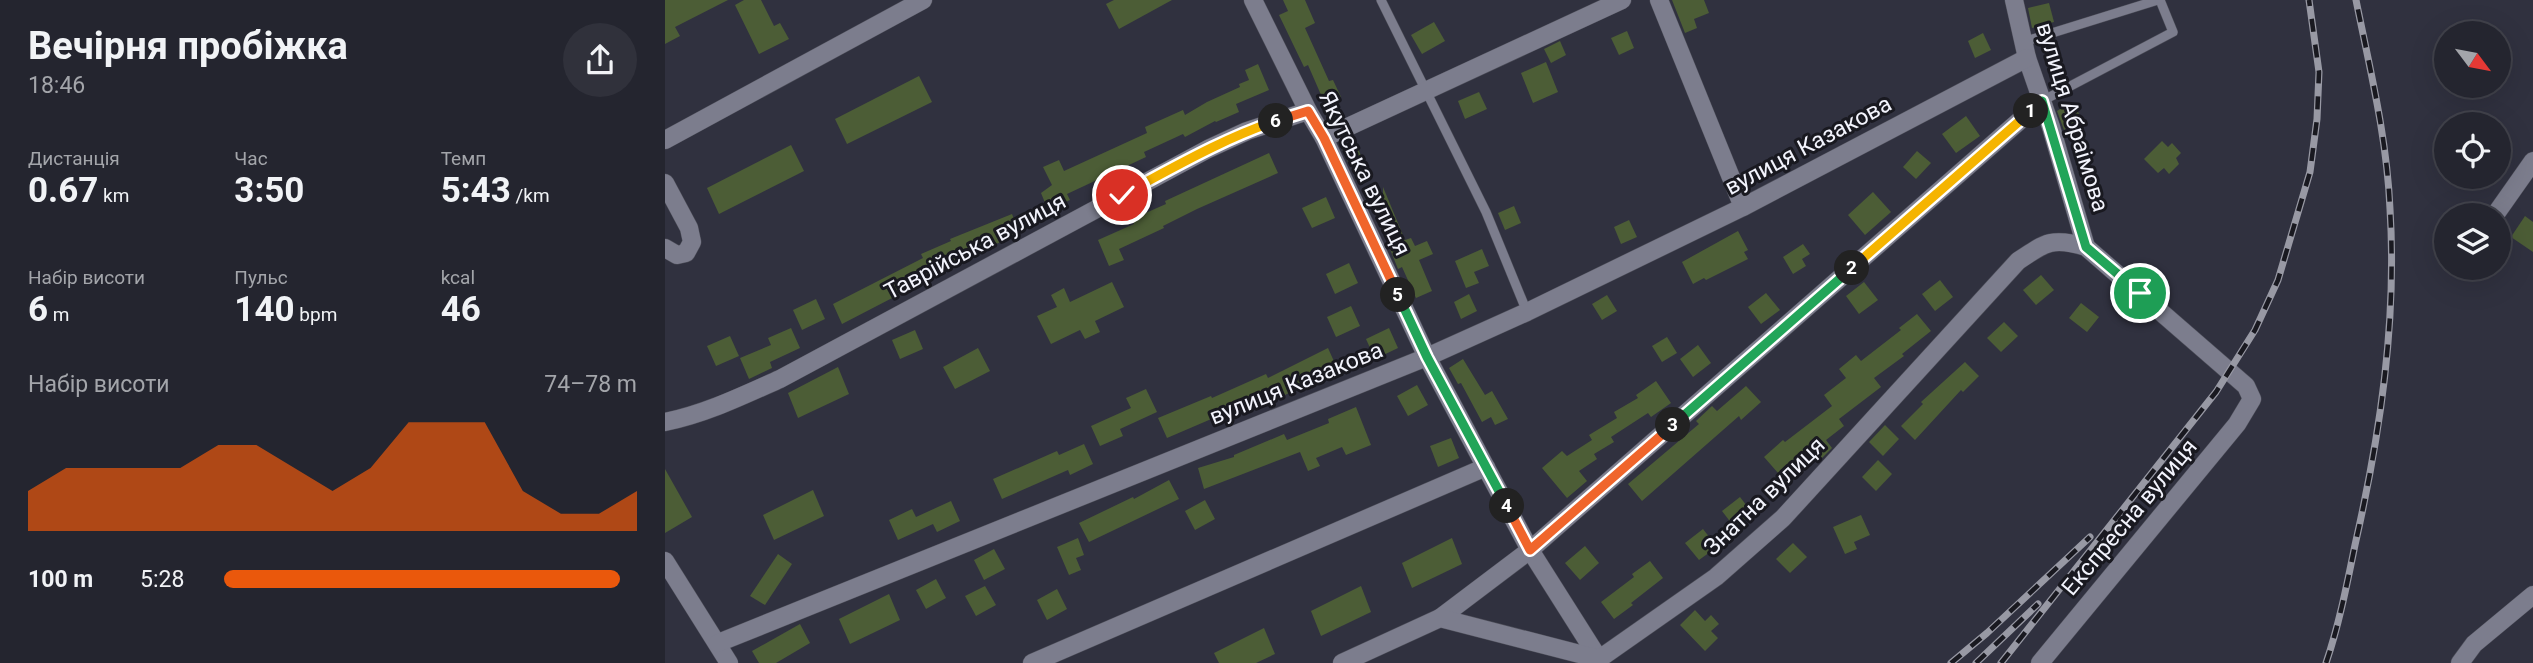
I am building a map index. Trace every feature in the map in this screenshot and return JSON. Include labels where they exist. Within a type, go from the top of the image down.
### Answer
[{"type":"street","points":[[665,140],[923,0]]},
{"type":"street","name":"Якутська вулиця","points":[[1253,0],[1324,138],[1427,357],[1530,550],[1599,659]]},
{"type":"street","points":[[1324,138],[1622,0]]},
{"type":"street","points":[[1659,0],[1744,207]]},
{"type":"street","name":"вулиця Абраімова","points":[[2014,0],[2025,50],[2086,247]]},
{"type":"street","name":"вулиця Казакова","points":[[718,643],[1427,357],[1527,312],[1744,207],[2025,50]]},
{"type":"street","points":[[1342,663],[1440,618],[1530,550],[2042,101]]},
{"type":"street","name":"Таврійська вулиця","points":[[665,422],[724,404],[780,379],[1208,149],[1247,131],[1308,111]]},
{"type":"street","points":[[2503,203],[2533,161]]},
{"type":"street","points":[[665,183],[689,228],[692,242],[686,253],[677,255],[665,248]]},
{"type":"street","name":"Знатна вулиця","points":[[1599,659],[1716,577],[1783,518],[2018,261],[2042,245],[2065,240],[2086,247]]},
{"type":"street","name":"Експресна вулиця","points":[[2040,663],[2237,424],[2252,399],[2246,386],[2086,247]]},
{"type":"street","points":[[1032,663],[1486,467]]},
{"type":"street","points":[[665,561],[729,663]]},
{"type":"street","points":[[2460,663],[2474,644],[2533,596]]},
{"type":"street","points":[[1440,618],[1599,659]]},
{"type":"lane","points":[[1381,0],[1486,212],[1527,312]]},
{"type":"lane","points":[[2025,50],[2159,0],[2172,32],[2042,101]]},
{"type":"building","points":[[665,0],[728,0],[675,27],[680,36],[665,44]]},
{"type":"building","points":[[744,0],[761,0],[774,26],[780,23],[789,39],[759,54],[735,5]]},
{"type":"building","points":[[1114,0],[1172,0],[1119,29],[1106,4]]},
{"type":"building","points":[[1283,0],[1305,0],[1315,23],[1305,28],[1329,81],[1333,80],[1341,97],[1325,104],[1308,65],[1304,67],[1279,15],[1288,11]]},
{"type":"building","points":[[1672,0],[1704,0],[1709,13],[1694,19],[1697,28],[1685,33]]},
{"type":"building","points":[[2049,3],[2054,22],[2032,28],[2028,8]]},
{"type":"building","points":[[1434,22],[1445,41],[1422,54],[1411,35]]},
{"type":"building","points":[[1627,31],[1634,48],[1619,55],[1611,38]]},
{"type":"building","points":[[1983,33],[1991,50],[1975,58],[1968,41]]},
{"type":"building","points":[[1560,41],[1566,55],[1551,63],[1544,49]]},
{"type":"building","points":[[1546,62],[1558,92],[1533,103],[1521,73]]},
{"type":"building","points":[[1258,64],[1269,90],[1236,104],[1239,112],[1144,152],[1146,157],[1067,194],[1070,200],[1048,210],[1041,193],[1052,185],[1043,167],[1059,160],[1064,171],[1147,133],[1145,127],[1183,110],[1185,115],[1240,87],[1239,84],[1249,80],[1245,70]]},
{"type":"building","points":[[919,76],[932,102],[847,144],[835,119]]},
{"type":"building","points":[[1479,92],[1487,109],[1465,119],[1458,101]]},
{"type":"building","points":[[2071,102],[2082,118],[2064,130],[2057,111]]},
{"type":"building","points":[[1966,116],[1980,136],[1956,153],[1942,134]]},
{"type":"building","points":[[2162,141],[2168,147],[2172,143],[2181,153],[2176,158],[2179,164],[2169,174],[2164,168],[2158,173],[2144,159]]},
{"type":"building","points":[[1355,142],[1363,160],[1350,166],[1342,149]]},
{"type":"building","points":[[791,145],[804,171],[719,214],[707,188]]},
{"type":"building","points":[[1917,151],[1931,163],[1916,179],[1903,167]]},
{"type":"building","points":[[1269,153],[1278,173],[1197,209],[1119,249],[1124,260],[1109,266],[1098,240],[1134,224],[1132,219],[1166,204],[1165,201]]},
{"type":"building","points":[[1383,187],[1405,240],[1411,238],[1415,246],[1427,241],[1433,254],[1419,260],[1432,291],[1416,298],[1402,267],[1398,269],[1377,217],[1383,214]]},
{"type":"building","points":[[1873,192],[1891,212],[1865,235],[1848,215]]},
{"type":"building","points":[[1326,197],[1335,218],[1312,228],[1302,208]]},
{"type":"building","points":[[1514,206],[1521,223],[1505,230],[1498,213]]},
{"type":"building","points":[[1012,214],[1020,234],[953,262],[954,264],[924,277],[925,281],[842,324],[833,304],[923,258],[921,254],[951,241],[950,239]]},
{"type":"building","points":[[2525,216],[2533,222],[2533,252],[2511,237]]},
{"type":"building","points":[[1629,220],[1637,237],[1621,244],[1614,227]]},
{"type":"building","points":[[1738,231],[1748,250],[1744,252],[1748,259],[1693,284],[1682,262]]},
{"type":"building","points":[[1803,244],[1810,254],[1802,259],[1806,266],[1793,274],[1783,257]]},
{"type":"building","points":[[1482,249],[1489,266],[1474,272],[1479,283],[1466,288],[1455,261]]},
{"type":"building","points":[[1349,263],[1358,283],[1335,294],[1326,274]]},
{"type":"building","points":[[2041,275],[2054,290],[2036,305],[2023,290]]},
{"type":"building","points":[[1940,280],[1953,297],[1935,311],[1922,294]]},
{"type":"building","points":[[1112,282],[1124,307],[1095,321],[1100,332],[1085,339],[1080,330],[1051,344],[1037,316],[1057,307],[1051,295],[1064,288],[1070,302]]},
{"type":"building","points":[[1864,282],[1878,300],[1859,314],[1846,296]]},
{"type":"building","points":[[1766,293],[1780,310],[1761,324],[1748,307]]},
{"type":"building","points":[[1469,294],[1477,311],[1461,319],[1454,302]]},
{"type":"building","points":[[1607,295],[1617,311],[1602,320],[1592,304]]},
{"type":"building","points":[[816,299],[825,319],[802,330],[793,310]]},
{"type":"building","points":[[2081,303],[2099,317],[2087,332],[2069,318]]},
{"type":"building","points":[[1351,306],[1360,326],[1336,337],[1327,317]]},
{"type":"building","points":[[1917,314],[1931,331],[1902,354],[1904,356],[1874,378],[1881,387],[1839,419],[1844,426],[1826,440],[1832,448],[1821,459],[1816,453],[1785,481],[1764,457],[1783,440],[1785,442],[1832,406],[1824,395],[1846,378],[1839,369],[1856,355],[1861,361]]},
{"type":"building","points":[[2004,322],[2018,336],[2001,352],[1987,338]]},
{"type":"building","points":[[791,328],[800,348],[770,362],[772,368],[749,379],[740,358],[771,345],[768,338]]},
{"type":"building","points":[[1389,328],[1398,348],[1375,359],[1366,339]]},
{"type":"building","points":[[915,330],[923,349],[900,359],[892,340]]},
{"type":"building","points":[[730,336],[739,356],[716,366],[707,346]]},
{"type":"building","points":[[1667,337],[1677,353],[1662,362],[1652,346]]},
{"type":"building","points":[[1698,345],[1711,363],[1693,377],[1680,359]]},
{"type":"building","points":[[978,348],[990,371],[955,389],[943,367]]},
{"type":"building","points":[[1328,348],[1337,368],[1285,395],[1283,391],[1225,417],[1223,414],[1167,438],[1158,418],[1266,374],[1268,378]]},
{"type":"building","points":[[1463,359],[1485,395],[1492,391],[1508,419],[1495,425],[1491,417],[1482,422],[1461,383],[1458,384],[1449,368]]},
{"type":"building","points":[[1965,362],[1979,376],[1963,392],[1961,390],[1915,440],[1901,426],[1923,404],[1921,402]]},
{"type":"building","points":[[838,367],[849,394],[798,418],[788,393]]},
{"type":"building","points":[[1656,381],[1671,403],[1651,417],[1648,413],[1611,437],[1614,442],[1594,454],[1597,459],[1579,471],[1587,481],[1567,498],[1542,468],[1562,451],[1567,456],[1592,440],[1589,435],[1617,418],[1614,412],[1638,398],[1636,395]]},
{"type":"building","points":[[1417,385],[1428,405],[1408,416],[1397,396]]},
{"type":"building","points":[[1746,386],[1761,402],[1741,420],[1739,416],[1642,501],[1628,484],[1699,424],[1696,421],[1712,406],[1717,411]]},
{"type":"building","points":[[1146,389],[1157,412],[1120,429],[1123,436],[1100,446],[1091,426],[1131,408],[1126,398]]},
{"type":"building","points":[[1356,407],[1371,445],[1346,455],[1342,447],[1316,458],[1320,466],[1308,471],[1300,452],[1204,489],[1198,468],[1234,457],[1284,434],[1287,440],[1329,423],[1328,419]]},
{"type":"building","points":[[1885,425],[1899,439],[1883,456],[1869,442]]},
{"type":"building","points":[[1451,438],[1459,458],[1438,467],[1430,446]]},
{"type":"building","points":[[1084,444],[1093,464],[1070,475],[1068,470],[1002,499],[993,479],[1057,451],[1059,455]]},
{"type":"building","points":[[1878,460],[1892,474],[1876,491],[1862,477]]},
{"type":"building","points":[[665,469],[692,517],[665,533]]},
{"type":"building","points":[[1169,480],[1179,499],[1089,542],[1079,523]]},
{"type":"building","points":[[813,490],[824,516],[774,540],[763,515]]},
{"type":"building","points":[[1740,497],[1753,514],[1735,528],[1722,511]]},
{"type":"building","points":[[1205,500],[1215,519],[1195,530],[1185,511]]},
{"type":"building","points":[[951,501],[960,521],[937,532],[933,524],[898,540],[889,520],[912,509],[916,517]]},
{"type":"building","points":[[1861,515],[1870,535],[1854,542],[1857,549],[1845,554],[1833,527]]},
{"type":"building","points":[[1703,529],[1717,547],[1699,560],[1685,543]]},
{"type":"building","points":[[1078,538],[1084,555],[1076,558],[1081,570],[1069,575],[1057,547]]},
{"type":"building","points":[[1452,538],[1462,564],[1412,588],[1402,563]]},
{"type":"building","points":[[1793,543],[1807,557],[1790,573],[1776,559]]},
{"type":"building","points":[[1585,546],[1599,563],[1580,580],[1565,563]]},
{"type":"building","points":[[994,549],[1005,569],[984,580],[974,560]]},
{"type":"building","points":[[778,554],[792,564],[765,605],[750,596]]},
{"type":"building","points":[[1650,561],[1663,578],[1614,619],[1601,602]]},
{"type":"building","points":[[936,579],[946,598],[926,609],[916,590]]},
{"type":"building","points":[[985,586],[996,605],[976,616],[965,596]]},
{"type":"building","points":[[1361,586],[1371,612],[1321,636],[1311,611]]},
{"type":"building","points":[[1057,589],[1067,609],[1047,620],[1037,600]]},
{"type":"building","points":[[889,594],[900,620],[850,644],[839,619]]},
{"type":"building","points":[[1695,610],[1705,621],[1711,615],[1719,624],[1711,631],[1718,638],[1705,651],[1680,625]]},
{"type":"building","points":[[800,624],[810,643],[776,663],[759,663],[752,651]]},
{"type":"building","points":[[1264,628],[1275,654],[1256,663],[1219,663],[1214,653]]},
{"type":"railway","points":[[2001,663],[2216,392],[2255,330],[2278,280],[2310,172],[2317,119],[2319,72],[2309,0]]},
{"type":"railway","points":[[2326,663],[2342,604],[2372,462],[2385,378],[2391,294],[2392,251],[2385,156],[2356,0]]},
{"type":"railway","points":[[1951,663],[2090,537]]},
{"type":"railway","points":[[1976,663],[2038,604]]},
{"type":"route","points":[[1122,195],[1247,131],[1308,111],[1324,138],[1427,357],[1530,550],[2042,101],[2086,247],[2140,293]]}]
